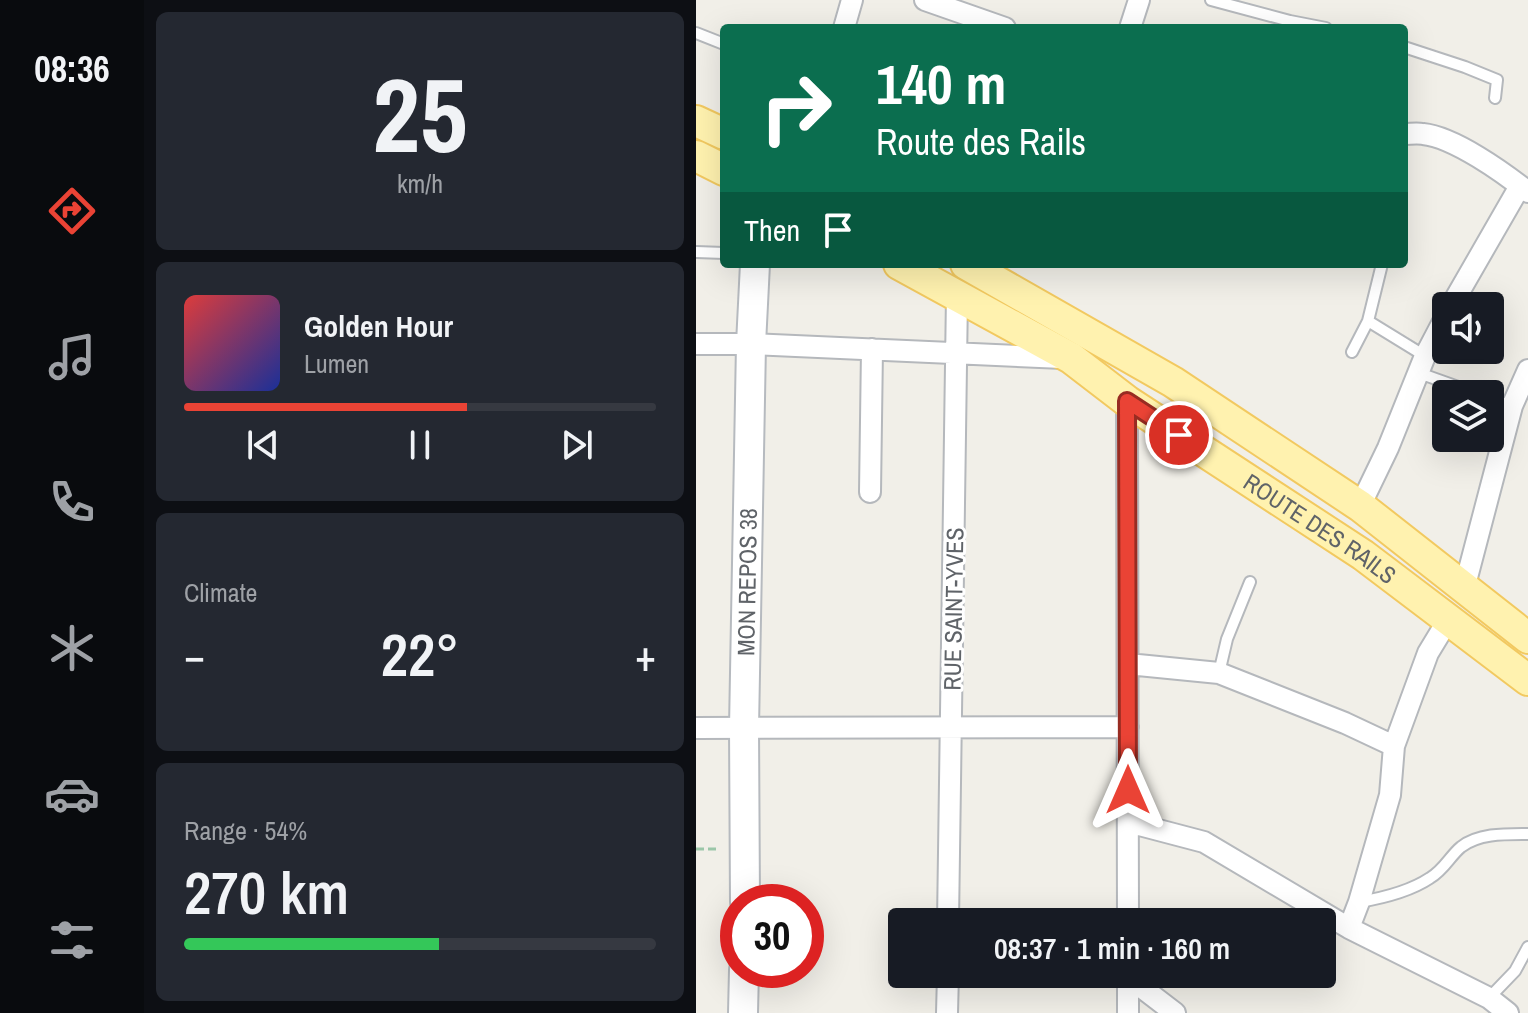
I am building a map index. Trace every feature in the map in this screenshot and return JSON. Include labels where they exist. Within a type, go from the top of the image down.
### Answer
[{"type":"main road","points":[[696,121],[720,132]]},
{"type":"main road","points":[[696,156],[720,168]]},
{"type":"main road","name":"ROUTE DES RAILS","points":[[906,268],[1071,358],[1127,401],[1363,555],[1528,680]]},
{"type":"main road","name":"ROUTE DES RAILS","points":[[973,268],[1173,382],[1360,506],[1528,638]]},
{"type":"street","points":[[845,24],[852,0]]},
{"type":"street","points":[[925,0],[991,24]]},
{"type":"street","points":[[1131,24],[1139,0]]},
{"type":"street","points":[[1408,134],[1425,134],[1451,144],[1498,169],[1524,189],[1460,292]]},
{"type":"street","name":"MON REPOS 38","points":[[745,884],[744,728],[755,268]]},
{"type":"street","name":"RUE SAINT-YVES","points":[[948,908],[957,295]]},
{"type":"street","points":[[696,344],[1071,358]]},
{"type":"street","points":[[1360,506],[1432,344]]},
{"type":"street","points":[[870,492],[872,349]]},
{"type":"street","points":[[1464,589],[1512,406],[1528,370]]},
{"type":"street","points":[[1127,401],[1128,908]]},
{"type":"street","points":[[1349,928],[1390,795],[1394,746],[1428,653],[1448,620]]},
{"type":"street","points":[[1128,664],[1219,673],[1394,746]]},
{"type":"street","points":[[696,728],[1128,727]]},
{"type":"street","points":[[1128,822],[1204,842],[1485,1005],[1508,1013]]},
{"type":"street","points":[[743,1013],[744,988]]},
{"type":"street","points":[[947,1013],[948,988]]},
{"type":"street","points":[[1128,988],[1128,1013]]},
{"type":"street","points":[[1143,988],[1175,1013]]},
{"type":"lane","points":[[1211,0],[1305,24]]},
{"type":"lane","points":[[696,33],[720,42]]},
{"type":"lane","points":[[1408,48],[1497,80],[1495,98]]},
{"type":"lane","points":[[696,252],[720,253]]},
{"type":"lane","points":[[1352,352],[1368,321],[1381,268]]},
{"type":"lane","points":[[1368,321],[1422,364],[1452,380]]},
{"type":"lane","points":[[1504,403],[1512,406]]},
{"type":"lane","points":[[1219,673],[1227,639],[1250,582]]},
{"type":"lane","points":[[1359,902],[1407,890],[1431,878],[1449,863],[1461,847],[1475,840],[1492,835],[1528,834]]},
{"type":"lane","points":[[1485,1005],[1515,971],[1528,947]]},
{"type":"route","points":[[1128,790],[1127,401],[1179,435]]}]
